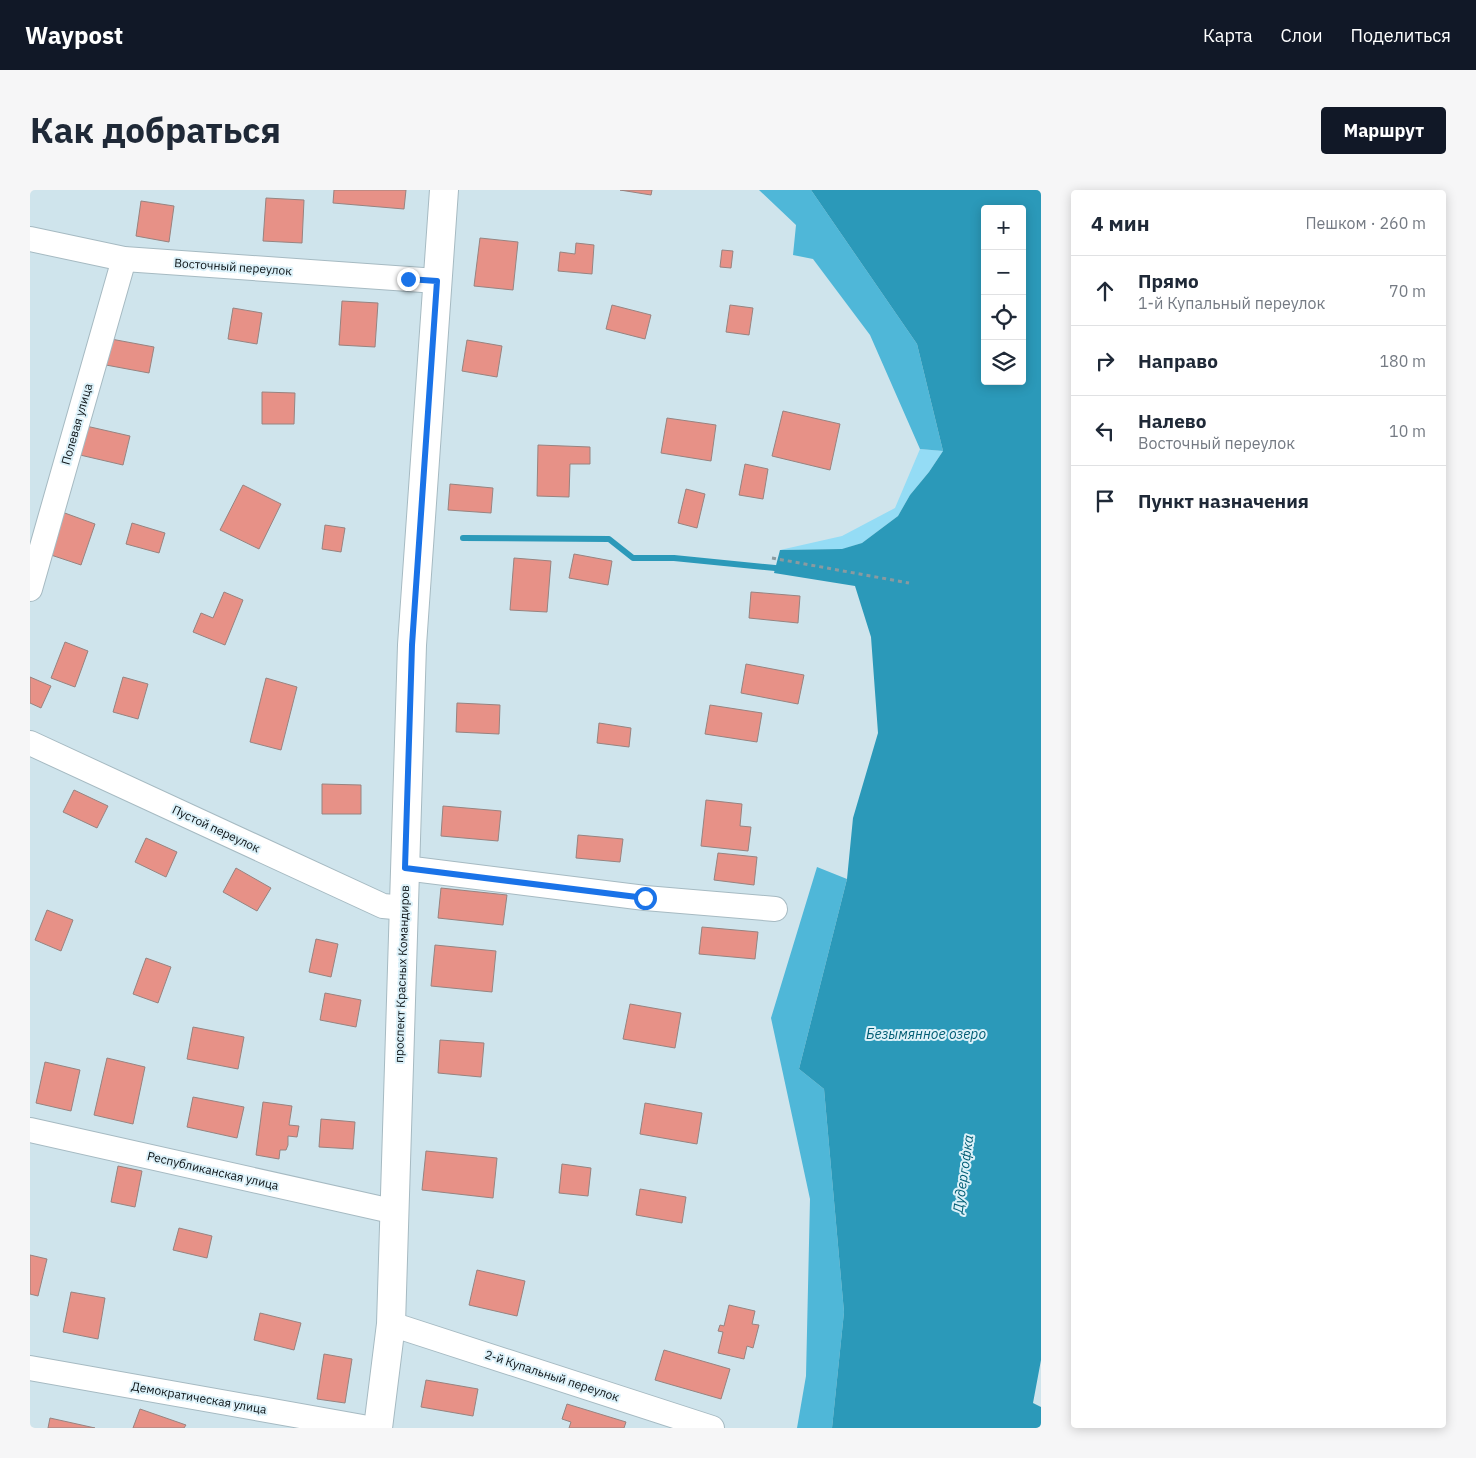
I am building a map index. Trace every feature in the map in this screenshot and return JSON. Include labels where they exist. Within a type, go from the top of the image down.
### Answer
[{"type":"street","name":"проспект Красных Командиров","points":[[378,1428],[391,1324],[396,1212],[412,645],[444,190]]},
{"type":"street","name":"Восточный переулок","points":[[30,239],[124,259],[437,281]]},
{"type":"street","name":"Полевая улица","points":[[30,588],[124,259]]},
{"type":"street","name":"Пустой переулок","points":[[30,743],[383,906],[405,908]]},
{"type":"street","points":[[405,868],[645,898],[775,909]]},
{"type":"street","name":"Республиканская улица","points":[[30,1130],[396,1212]]},
{"type":"street","name":"2-й Купальный переулок","points":[[391,1324],[712,1428]]},
{"type":"street","name":"Демократическая улица","points":[[30,1368],[368,1428]]},
{"type":"path","points":[[772,558],[909,583]]},
{"type":"shaded area","points":[[759,190],[811,190],[917,344],[943,451],[920,449],[870,335],[813,259],[793,255],[796,225]]},
{"type":"shaded area","points":[[920,449],[943,451],[910,495],[898,516],[862,543],[843,549],[780,550],[842,536],[895,508]]},
{"type":"shaded area","points":[[817,867],[847,879],[799,1069],[824,1089],[844,1312],[832,1428],[797,1428],[806,1376],[810,1199],[771,1018]]},
{"type":"water","name":"Безымянное озеро","points":[[811,190],[1041,190],[1041,1360],[1033,1403],[1041,1407],[1041,1428],[832,1428],[844,1312],[824,1089],[799,1069],[847,879],[853,818],[878,733],[871,637],[855,586],[774,573],[780,550],[842,549],[862,543],[898,516],[910,495],[943,451],[917,344]]},
{"type":"building","points":[[334,190],[406,190],[404,209],[333,203]]},
{"type":"building","points":[[620,190],[652,190],[651,195]]},
{"type":"building","points":[[266,198],[304,200],[302,243],[263,241]]},
{"type":"building","points":[[141,201],[174,206],[169,242],[136,236]]},
{"type":"building","points":[[480,238],[518,242],[513,290],[474,286]]},
{"type":"building","points":[[576,243],[594,245],[592,274],[558,271],[560,252],[575,254]]},
{"type":"building","points":[[722,250],[733,251],[731,268],[720,267]]},
{"type":"building","points":[[342,301],[378,303],[375,347],[339,345]]},
{"type":"building","points":[[612,305],[651,315],[645,339],[606,329]]},
{"type":"building","points":[[730,305],[753,308],[749,335],[726,332]]},
{"type":"building","points":[[233,308],[262,313],[257,344],[228,339]]},
{"type":"building","points":[[111,339],[154,347],[149,373],[106,365]]},
{"type":"building","points":[[467,340],[502,346],[497,377],[462,371]]},
{"type":"building","points":[[262,392],[295,393],[294,424],[262,424]]},
{"type":"building","points":[[783,411],[840,424],[830,470],[772,456]]},
{"type":"building","points":[[667,418],[716,425],[711,461],[661,453]]},
{"type":"building","points":[[86,426],[130,436],[123,465],[80,455]]},
{"type":"building","points":[[538,445],[590,447],[590,464],[570,464],[569,497],[537,496]]},
{"type":"building","points":[[745,464],[768,469],[763,499],[739,495]]},
{"type":"building","points":[[450,484],[493,488],[491,513],[448,510]]},
{"type":"building","points":[[243,485],[281,504],[259,549],[220,530]]},
{"type":"building","points":[[686,489],[705,494],[697,528],[678,523]]},
{"type":"building","points":[[62,512],[95,524],[81,565],[48,554]]},
{"type":"building","points":[[132,523],[165,533],[159,553],[126,544]]},
{"type":"building","points":[[325,525],[345,528],[341,552],[322,549]]},
{"type":"building","points":[[574,554],[612,561],[608,585],[569,578]]},
{"type":"building","points":[[514,558],[551,561],[547,612],[510,610]]},
{"type":"building","points":[[224,592],[243,600],[225,645],[193,632],[201,613],[213,618]]},
{"type":"building","points":[[751,592],[800,596],[798,623],[749,618]]},
{"type":"building","points":[[65,642],[88,651],[75,687],[51,678]]},
{"type":"building","points":[[746,664],[804,675],[798,704],[741,693]]},
{"type":"building","points":[[30,677],[51,686],[41,708],[30,703]]},
{"type":"building","points":[[123,677],[148,684],[138,719],[113,712]]},
{"type":"building","points":[[266,678],[297,687],[281,750],[250,742]]},
{"type":"building","points":[[457,703],[500,705],[499,734],[456,732]]},
{"type":"building","points":[[710,705],[762,713],[757,742],[705,734]]},
{"type":"building","points":[[599,723],[631,728],[629,747],[597,743]]},
{"type":"building","points":[[322,784],[361,785],[361,814],[322,814]]},
{"type":"building","points":[[74,790],[108,806],[97,828],[63,812]]},
{"type":"building","points":[[706,800],[742,804],[740,826],[751,827],[748,851],[701,846]]},
{"type":"building","points":[[443,806],[501,811],[498,841],[441,836]]},
{"type":"building","points":[[578,835],[623,839],[620,862],[576,858]]},
{"type":"building","points":[[146,838],[177,852],[166,877],[135,862]]},
{"type":"building","points":[[718,853],[757,857],[754,885],[714,880]]},
{"type":"building","points":[[236,868],[271,888],[257,911],[223,892]]},
{"type":"building","points":[[441,888],[507,895],[503,925],[438,918]]},
{"type":"building","points":[[47,910],[73,920],[61,951],[35,940]]},
{"type":"building","points":[[702,927],[758,932],[755,959],[699,954]]},
{"type":"building","points":[[316,939],[338,944],[331,977],[309,972]]},
{"type":"building","points":[[435,945],[496,951],[492,992],[431,986]]},
{"type":"building","points":[[146,958],[171,967],[158,1003],[133,994]]},
{"type":"building","points":[[325,993],[361,1000],[356,1027],[320,1020]]},
{"type":"building","points":[[630,1004],[681,1013],[675,1048],[623,1039]]},
{"type":"building","points":[[193,1027],[244,1037],[238,1069],[187,1059]]},
{"type":"building","points":[[440,1040],[484,1043],[481,1077],[438,1073]]},
{"type":"building","points":[[107,1058],[145,1067],[133,1124],[94,1115]]},
{"type":"building","points":[[45,1062],[80,1070],[71,1111],[36,1103]]},
{"type":"building","points":[[193,1097],[244,1107],[237,1138],[187,1127]]},
{"type":"building","points":[[263,1102],[292,1106],[289,1125],[299,1126],[297,1137],[288,1136],[288,1145],[286,1150],[280,1150],[279,1159],[256,1155]]},
{"type":"building","points":[[645,1103],[702,1113],[697,1144],[640,1134]]},
{"type":"building","points":[[321,1119],[355,1122],[353,1149],[319,1147]]},
{"type":"building","points":[[426,1151],[497,1158],[493,1198],[422,1190]]},
{"type":"building","points":[[562,1164],[591,1168],[588,1196],[559,1193]]},
{"type":"building","points":[[118,1166],[142,1171],[135,1207],[111,1202]]},
{"type":"building","points":[[640,1189],[686,1197],[682,1223],[636,1215]]},
{"type":"building","points":[[179,1228],[212,1236],[207,1258],[173,1250]]},
{"type":"building","points":[[30,1255],[47,1259],[38,1296],[30,1294]]},
{"type":"building","points":[[477,1270],[525,1281],[517,1316],[469,1305]]},
{"type":"building","points":[[71,1292],[105,1298],[98,1339],[63,1332]]},
{"type":"building","points":[[729,1305],[755,1311],[752,1324],[759,1325],[753,1348],[747,1346],[744,1359],[718,1353],[723,1332],[718,1331],[720,1325],[724,1326]]},
{"type":"building","points":[[260,1313],[301,1323],[294,1350],[254,1340]]},
{"type":"building","points":[[664,1350],[730,1369],[721,1399],[655,1380]]},
{"type":"building","points":[[324,1354],[352,1359],[345,1403],[317,1399]]},
{"type":"building","points":[[426,1380],[478,1389],[473,1416],[421,1407]]},
{"type":"building","points":[[567,1404],[626,1422],[624,1428],[569,1428],[571,1422],[562,1419]]},
{"type":"building","points":[[140,1409],[186,1425],[184,1428],[133,1428]]},
{"type":"building","points":[[50,1418],[95,1428],[48,1428]]},
{"type":"waterway","points":[[463,538],[609,539],[633,558],[674,558],[775,568]]},
{"type":"route","points":[[408,279],[437,281],[412,645],[405,868],[645,898]]},
{"type":"water label","name":"Дудергофка","points":[[963,1174]]}]
